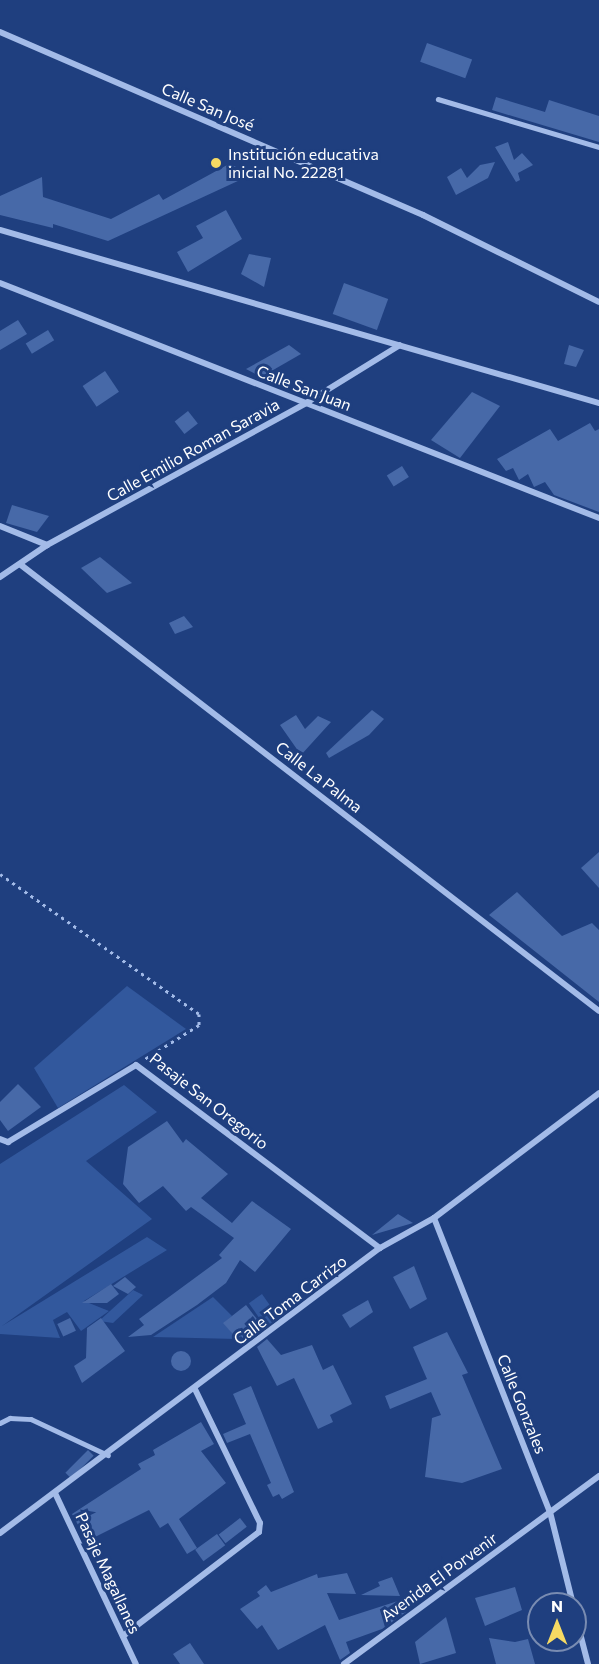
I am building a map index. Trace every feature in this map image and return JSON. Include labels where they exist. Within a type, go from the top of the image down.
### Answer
[{"type":"street","name":"Calle San José","points":[[0,32],[423,215],[599,302]]},
{"type":"street","points":[[0,230],[599,403]]},
{"type":"street","name":"Calle San Juan","points":[[0,283],[599,518]]},
{"type":"street","name":"Calle Emilio Roman Saravia","points":[[0,577],[21,565],[47,545],[306,404],[400,345]]},
{"type":"street","points":[[0,526],[47,545]]},
{"type":"street","name":"Calle La Palma","points":[[21,565],[599,1011]]},
{"type":"street","points":[[0,1139],[8,1142],[136,1065]]},
{"type":"street","name":"Pasaje San Oregorio","points":[[136,1065],[380,1248]]},
{"type":"street","name":"Calle Toma Carrizo","points":[[0,1533],[108,1455],[380,1248],[434,1218],[599,1093]]},
{"type":"street","name":"Calle Gonzales","points":[[434,1218],[550,1512],[570,1592]]},
{"type":"street","points":[[123,1636],[259,1532],[260,1523],[195,1389]]},
{"type":"street","name":"Avenida El Porvenir","points":[[344,1664],[599,1476]]},
{"type":"street","name":"Pasaje Magallanes","points":[[55,1493],[136,1664]]},
{"type":"lane","points":[[438,99],[599,147]]},
{"type":"lane","points":[[0,1423],[10,1418],[31,1419],[108,1455]]},
{"type":"path","name":"Pasaje San Oregorio","points":[[0,874],[199,1014],[199,1025],[136,1065]]},
{"type":"shaded area","points":[[127,986],[186,1029],[58,1108],[34,1068]]},
{"type":"shaded area","points":[[124,1085],[157,1112],[86,1161],[152,1219],[2,1326],[147,1237],[167,1250],[84,1301],[109,1311],[81,1331],[67,1312],[53,1320],[60,1338],[0,1334],[0,1164]]},
{"type":"shaded area","points":[[133,1290],[143,1295],[113,1323],[99,1321]]},
{"type":"shaded area","points":[[262,1294],[279,1318],[266,1327],[249,1303]]},
{"type":"shaded area","points":[[213,1297],[232,1316],[224,1323],[237,1339],[153,1337]]},
{"type":"building","points":[[427,43],[472,59],[465,78],[420,62]]},
{"type":"building","points":[[496,97],[545,112],[549,100],[599,116],[599,142],[492,110]]},
{"type":"building","points":[[508,142],[514,160],[522,153],[533,165],[518,173],[520,180],[516,182],[495,147]]},
{"type":"building","points":[[495,162],[488,178],[456,195],[447,177],[461,168],[467,178],[480,165]]},
{"type":"building","points":[[229,164],[253,174],[108,241],[53,224],[53,228],[0,215],[0,196],[42,177],[43,197],[111,219],[159,194],[163,200]]},
{"type":"building","points":[[226,210],[242,239],[188,272],[177,252],[203,238],[196,226]]},
{"type":"building","points":[[249,254],[271,258],[264,287],[241,274]]},
{"type":"building","points":[[344,283],[388,299],[377,330],[333,314]]},
{"type":"building","points":[[18,320],[27,334],[0,350],[0,331]]},
{"type":"building","points":[[48,330],[54,340],[32,354],[26,343]]},
{"type":"building","points":[[289,345],[301,354],[261,377],[246,369]]},
{"type":"building","points":[[569,345],[584,350],[576,367],[564,364]]},
{"type":"building","points":[[105,371],[119,392],[97,407],[83,386]]},
{"type":"building","points":[[472,392],[500,406],[460,458],[431,440]]},
{"type":"building","points":[[188,411],[198,424],[184,434],[175,421]]},
{"type":"building","points":[[590,423],[595,431],[599,429],[599,512],[554,495],[545,482],[534,487],[528,474],[519,480],[513,468],[506,471],[497,459],[550,429],[558,441]]},
{"type":"building","points":[[402,466],[409,477],[394,487],[387,476]]},
{"type":"building","points":[[12,505],[49,516],[37,532],[6,523]]},
{"type":"building","points":[[100,557],[132,583],[107,593],[81,568]]},
{"type":"building","points":[[184,616],[193,627],[175,634],[169,623]]},
{"type":"building","points":[[372,710],[384,719],[369,735],[329,758],[326,753]]},
{"type":"building","points":[[296,715],[305,729],[318,716],[331,722],[301,755],[280,725]]},
{"type":"building","points":[[599,852],[599,888],[581,868]]},
{"type":"building","points":[[517,892],[562,936],[592,923],[599,930],[599,1002],[489,915]]},
{"type":"building","points":[[18,1084],[41,1107],[8,1131],[0,1120],[0,1102]]},
{"type":"building","points":[[167,1121],[183,1143],[186,1139],[228,1174],[201,1198],[232,1223],[252,1201],[291,1229],[255,1272],[240,1260],[226,1283],[197,1305],[151,1335],[128,1337],[144,1325],[139,1319],[222,1258],[219,1255],[234,1238],[191,1207],[186,1211],[163,1186],[139,1203],[123,1184],[128,1147]]},
{"type":"building","points":[[398,1214],[413,1223],[372,1235]]},
{"type":"building","points":[[414,1266],[427,1299],[410,1309],[393,1277]]},
{"type":"building","points":[[125,1277],[136,1287],[128,1294],[113,1286]]},
{"type":"building","points":[[111,1284],[119,1294],[107,1303],[82,1303]]},
{"type":"building","points":[[368,1300],[373,1312],[350,1328],[342,1315]]},
{"type":"building","points":[[246,1305],[263,1327],[245,1341],[241,1336],[237,1339],[223,1323]]},
{"type":"building","points":[[70,1318],[76,1331],[63,1337],[57,1324]]},
{"type":"building","points":[[101,1318],[125,1351],[82,1383],[74,1366],[86,1358],[87,1328]]},
{"type":"building","points":[[447,1332],[468,1373],[462,1375],[502,1469],[462,1483],[425,1477],[432,1418],[441,1415],[431,1392],[390,1409],[385,1396],[427,1379],[413,1347]]},
{"type":"building","points":[[267,1339],[281,1355],[312,1345],[323,1370],[333,1365],[352,1404],[330,1415],[333,1422],[318,1429],[294,1378],[277,1386],[257,1347]]},
{"type":"building","points":[[177,1351],[185,1351],[191,1357],[191,1365],[185,1371],[177,1371],[171,1365],[171,1357]]},
{"type":"building","points":[[251,1386],[294,1492],[282,1499],[279,1494],[273,1497],[267,1485],[271,1483],[250,1434],[227,1443],[223,1434],[246,1424],[233,1394]]},
{"type":"building","points":[[201,1422],[214,1444],[201,1451],[226,1483],[179,1519],[197,1548],[187,1554],[168,1523],[160,1528],[149,1510],[87,1541],[72,1514],[141,1469],[138,1464],[155,1455],[153,1450]]},
{"type":"building","points":[[88,1450],[94,1456],[71,1478],[65,1473]]},
{"type":"building","points":[[240,1518],[247,1527],[225,1543],[219,1535]]},
{"type":"building","points":[[217,1534],[225,1545],[203,1561],[195,1550]]},
{"type":"building","points":[[347,1573],[356,1594],[327,1593],[339,1620],[401,1600],[406,1612],[382,1629],[346,1642],[350,1653],[340,1660],[325,1625],[278,1650],[262,1625],[257,1629],[240,1609],[260,1596],[257,1592],[266,1585],[271,1592],[317,1574],[318,1578]]},
{"type":"building","points":[[392,1577],[400,1596],[361,1595],[380,1586],[378,1582]]},
{"type":"building","points":[[515,1587],[522,1610],[485,1626],[475,1598]]},
{"type":"building","points":[[446,1617],[456,1653],[420,1664],[415,1642]]},
{"type":"building","points":[[489,1638],[515,1642],[527,1639],[527,1652],[532,1652],[535,1664],[496,1664]]},
{"type":"building","points":[[190,1643],[204,1664],[180,1664],[173,1654]]},
{"type":"place","name":"Institución educativa inicial No. 22281","points":[[216,163]]}]
